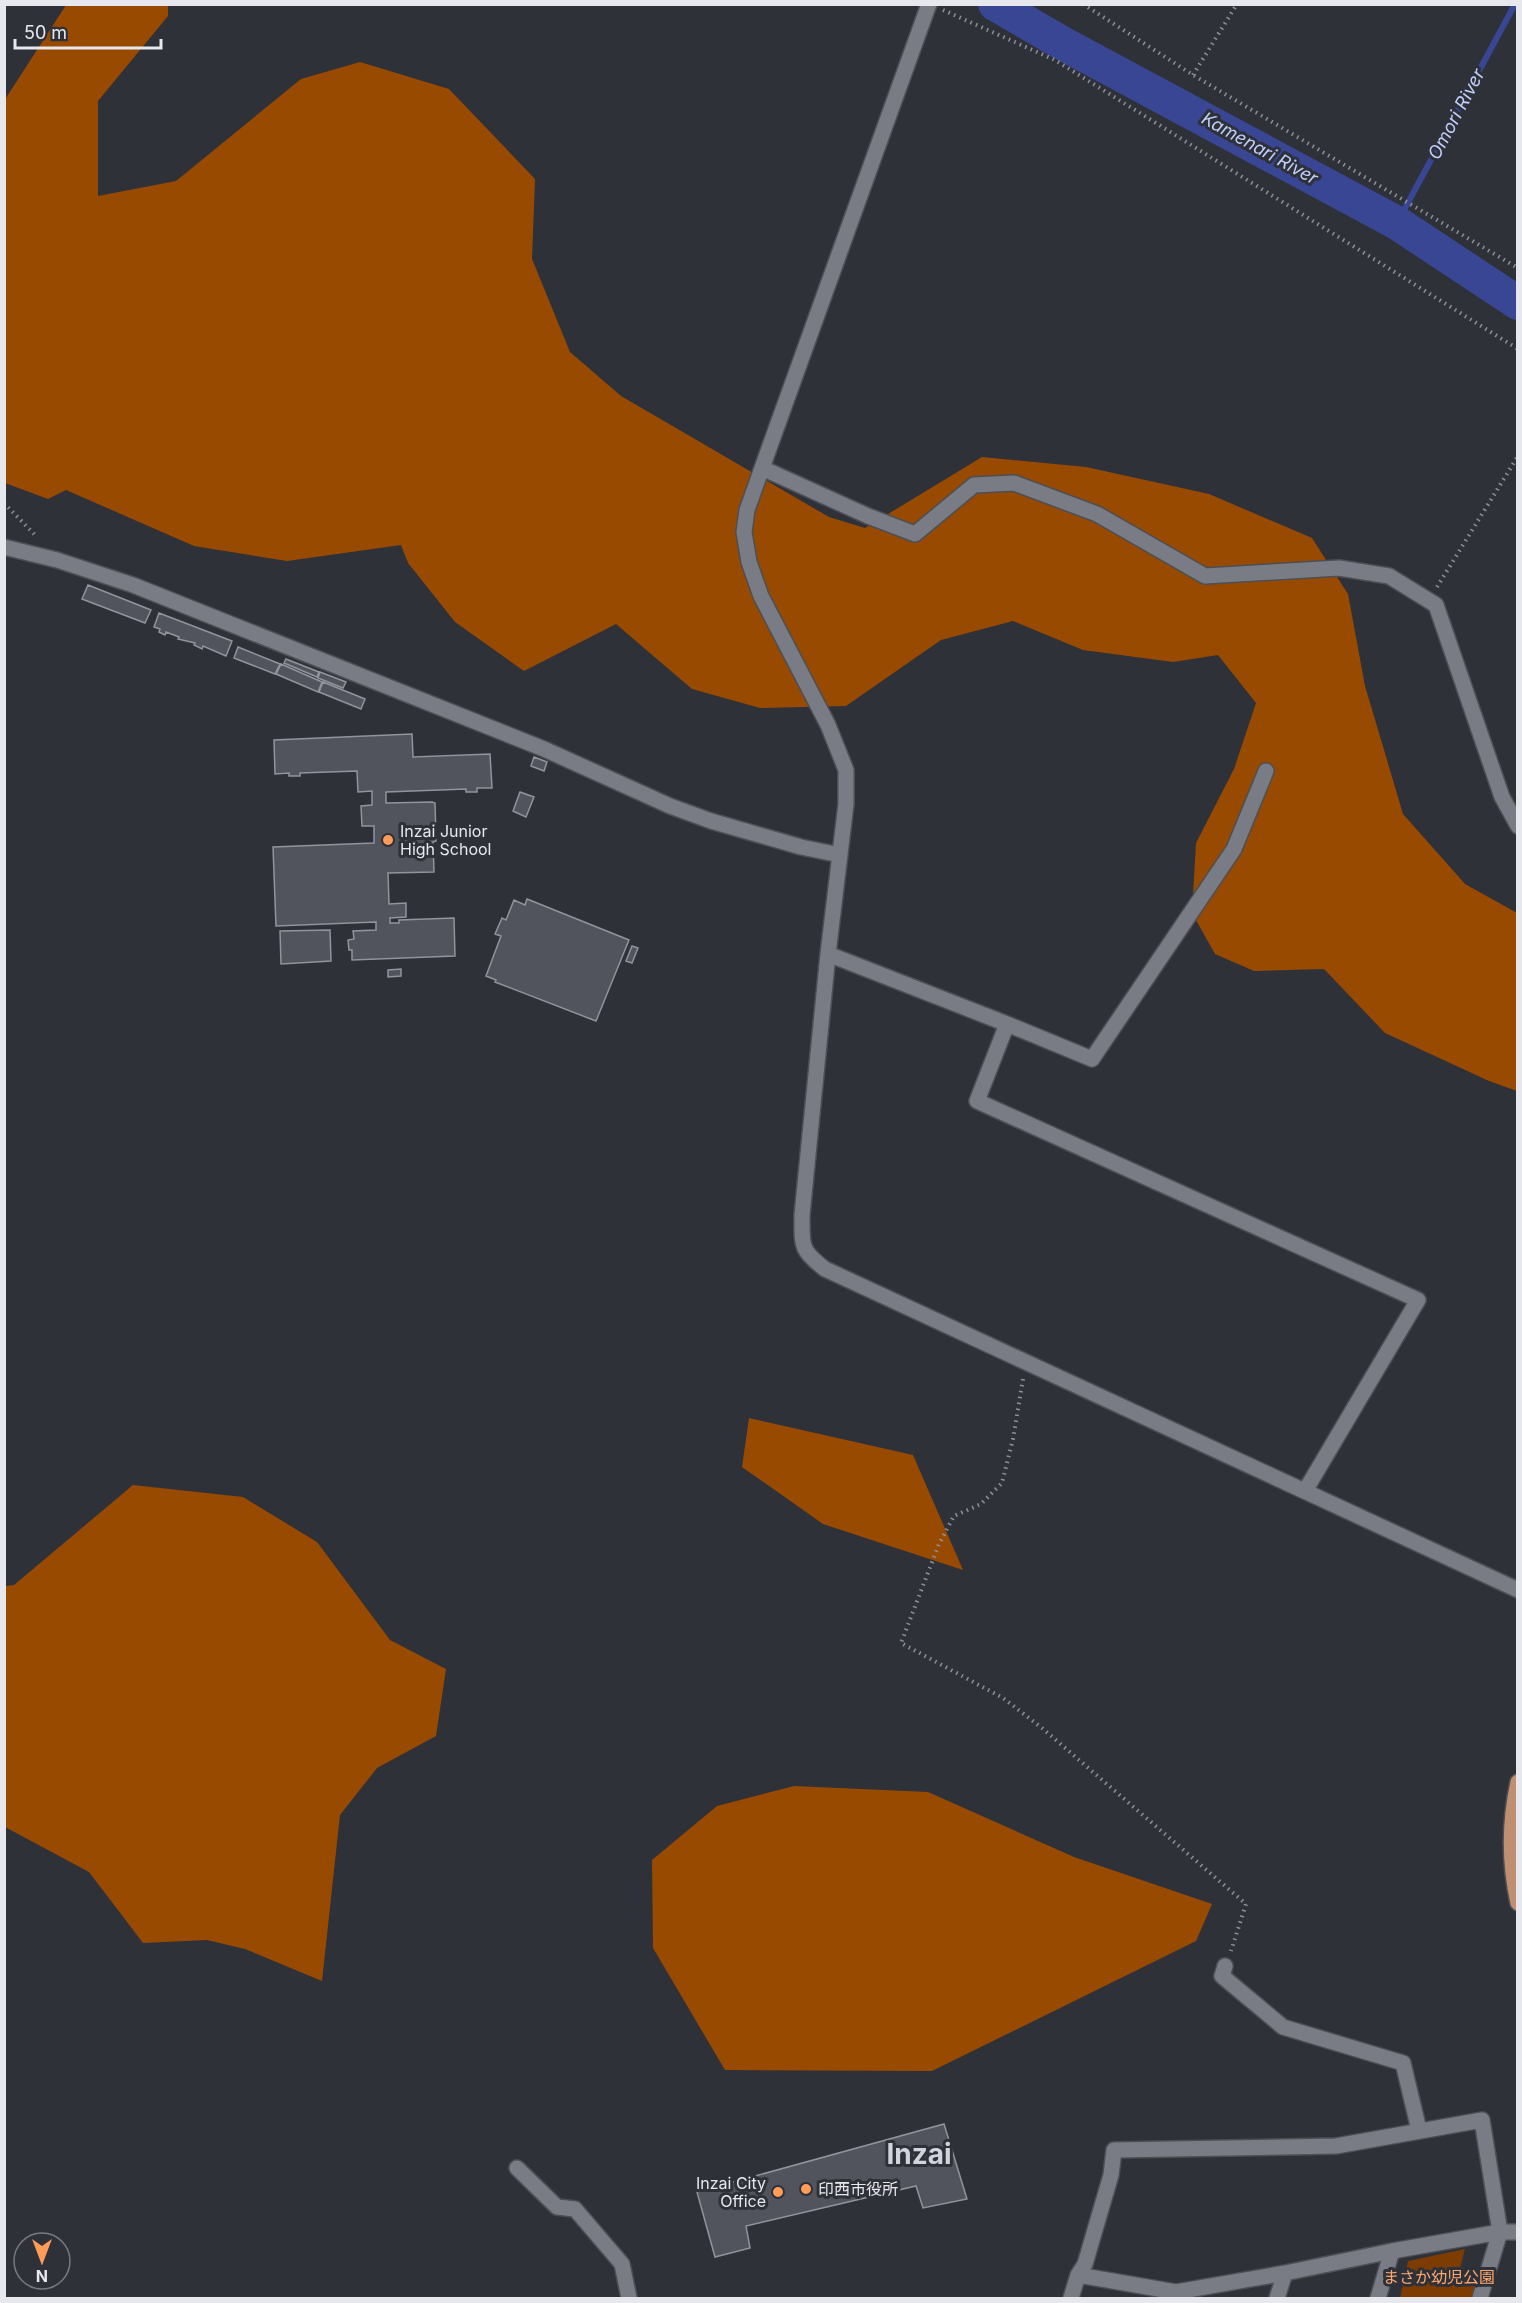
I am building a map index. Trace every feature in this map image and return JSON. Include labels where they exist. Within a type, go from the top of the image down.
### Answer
[{"type":"main road","points":[[1518,1782],[1513,1806],[1511,1839],[1511,1863],[1518,1903]]},
{"type":"street","points":[[935,7],[762,468],[747,510],[744,532],[749,562],[761,596],[828,725],[846,770],[846,804],[828,954],[802,1215],[802,1243],[808,1257],[825,1269],[1518,1590]]},
{"type":"street","points":[[762,468],[868,516],[915,534],[974,485],[1014,483],[1097,514],[1205,576],[1339,568],[1389,576],[1436,605],[1502,797],[1518,826]]},
{"type":"street","points":[[4,547],[57,560],[133,585],[544,749],[670,806],[749,833],[840,855]]},
{"type":"street","points":[[828,954],[1092,1059],[1234,849],[1266,771]]},
{"type":"street","points":[[1007,1024],[977,1101],[1418,1300],[1305,1491]]},
{"type":"street","points":[[1226,1966],[1222,1976],[1284,2027],[1403,2063],[1419,2130]]},
{"type":"street","points":[[1071,2298],[1078,2275],[1085,2264],[1111,2175],[1114,2150],[1336,2146],[1482,2120],[1500,2232],[1480,2298]]},
{"type":"street","points":[[517,2168],[557,2206],[575,2210],[583,2218],[622,2264],[629,2298]]},
{"type":"street","points":[[1078,2275],[1175,2295],[1392,2251],[1500,2232],[1518,2232]]},
{"type":"street","points":[[1378,2298],[1392,2251]]},
{"type":"street","points":[[1277,2298],[1285,2273]]},
{"type":"path","points":[[1083,4],[1193,75],[1518,268]]},
{"type":"path","points":[[1193,75],[1237,4]]},
{"type":"path","points":[[935,7],[1055,60],[1518,349]]},
{"type":"path","points":[[1429,600],[1518,456]]},
{"type":"path","points":[[4,503],[57,560]]},
{"type":"path","points":[[1025,1361],[1017,1416],[1002,1483],[981,1504],[954,1516],[939,1544],[901,1643],[1003,1698],[1042,1728],[1246,1904],[1226,1966]]},
{"type":"green space","name":"まさか幼児公園","points":[[1465,2249],[1460,2268],[1477,2282],[1473,2298],[1400,2298],[1408,2261]]},
{"type":"shaded area","points":[[66,5],[168,5],[168,16],[98,101],[98,196],[176,181],[301,79],[360,62],[449,89],[535,179],[532,259],[570,352],[621,396],[829,517],[865,528],[982,457],[1086,467],[1209,494],[1312,538],[1348,594],[1365,686],[1403,814],[1465,884],[1517,913],[1517,1091],[1489,1081],[1385,1033],[1324,969],[1254,971],[1215,954],[1192,913],[1196,843],[1234,769],[1256,703],[1218,655],[1173,662],[1083,650],[1013,621],[941,640],[846,706],[760,708],[692,689],[616,624],[524,671],[455,622],[408,563],[401,545],[287,561],[194,546],[66,490],[48,499],[5,483],[4,101]]},
{"type":"shaded area","points":[[749,1418],[913,1455],[963,1570],[823,1524],[742,1467]]},
{"type":"shaded area","points":[[133,1485],[243,1497],[317,1542],[390,1640],[446,1669],[436,1736],[377,1768],[340,1815],[322,1981],[245,1949],[207,1940],[143,1943],[89,1872],[5,1827],[5,1586],[14,1585]]},
{"type":"shaded area","points":[[794,1786],[928,1792],[1074,1857],[1212,1904],[1196,1941],[932,2071],[725,2070],[653,1948],[652,1860],[717,1806]]},
{"type":"building","points":[[88,585],[151,610],[145,623],[82,599]]},
{"type":"building","points":[[159,613],[232,641],[226,656],[203,646],[202,649],[194,645],[195,643],[178,639],[179,637],[166,632],[165,635],[159,632],[160,629],[154,627]]},
{"type":"building","points":[[238,647],[280,664],[275,674],[234,658]]},
{"type":"building","points":[[286,659],[319,672],[317,677],[284,663]]},
{"type":"building","points":[[281,664],[322,682],[318,692],[276,674]]},
{"type":"building","points":[[320,672],[346,682],[343,688],[318,678]]},
{"type":"building","points":[[323,682],[365,699],[361,709],[319,692]]},
{"type":"building","points":[[412,734],[413,757],[490,754],[492,788],[477,788],[477,792],[466,792],[466,789],[386,792],[386,803],[435,803],[434,872],[388,873],[389,904],[406,903],[406,917],[390,918],[390,923],[399,923],[399,920],[454,918],[455,956],[352,960],[352,950],[349,950],[348,940],[354,939],[353,931],[376,930],[376,922],[276,926],[273,847],[374,843],[374,826],[362,826],[361,806],[372,805],[372,791],[358,792],[357,771],[300,773],[300,776],[289,776],[289,773],[275,774],[274,740]]},
{"type":"building","points":[[534,757],[547,762],[544,771],[531,766]]},
{"type":"building","points":[[520,792],[534,797],[526,817],[513,811]]},
{"type":"building","points":[[527,899],[629,940],[596,1021],[495,982],[496,980],[486,976],[501,936],[495,934],[502,918],[506,920],[514,900],[525,905]]},
{"type":"building","points":[[330,930],[331,961],[281,964],[280,931]]},
{"type":"building","points":[[632,946],[638,948],[632,963],[626,961]]},
{"type":"building","points":[[401,969],[401,976],[388,977],[388,970]]},
{"type":"building","name":"印西市役所","points":[[944,2124],[967,2199],[923,2208],[916,2186],[746,2226],[750,2248],[715,2257],[697,2192]]},
{"type":"waterway","name":"Kamenari River","points":[[995,4],[1062,43],[1397,223],[1518,303]]},
{"type":"waterway","name":"Omori River","points":[[1397,223],[1515,4]]},
{"type":"place","name":"Inzai Junior High School","points":[[388,840]]},
{"type":"place","name":"印西市役所","points":[[806,2189]]},
{"type":"place","name":"Inzai City Office","points":[[778,2192]]},
{"type":"district","name":"Inzai","points":[[919,2154]]}]
